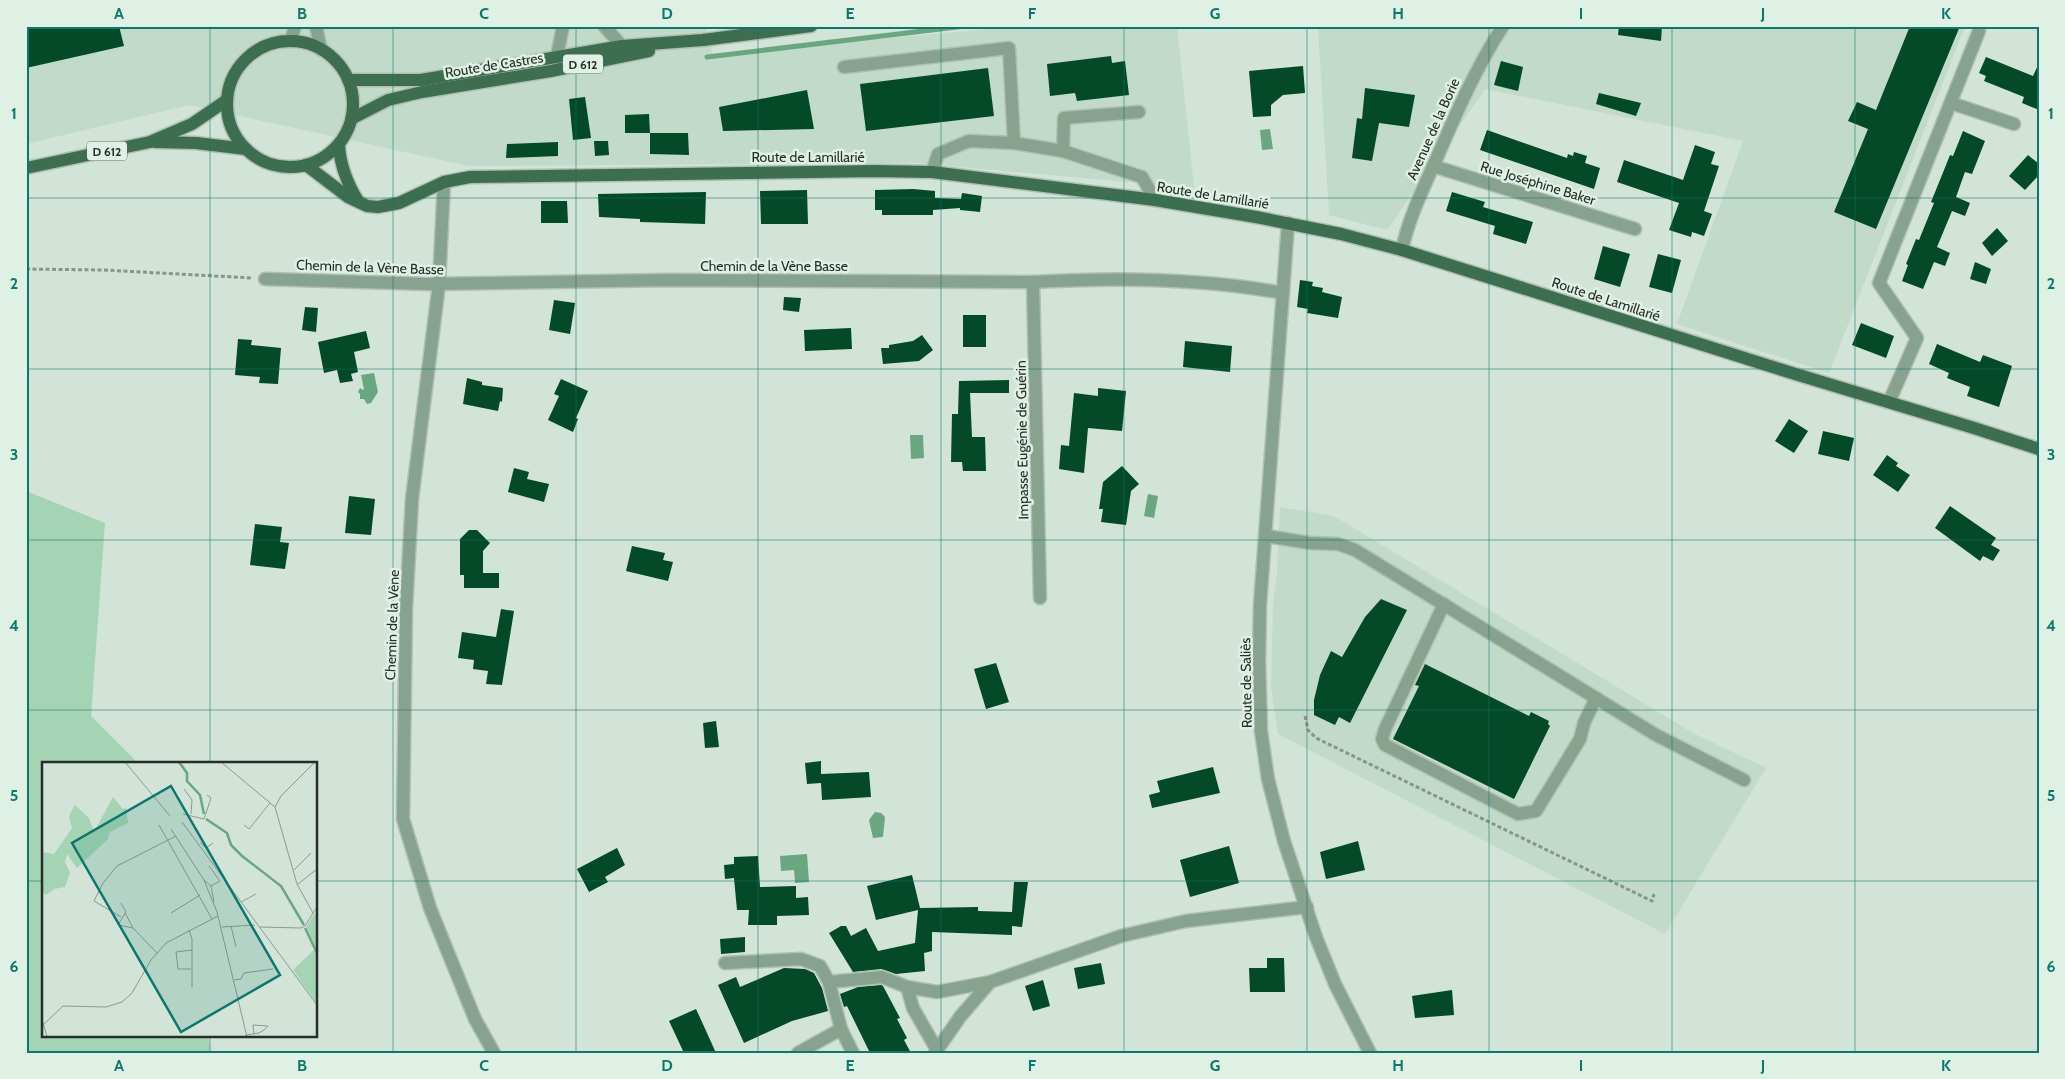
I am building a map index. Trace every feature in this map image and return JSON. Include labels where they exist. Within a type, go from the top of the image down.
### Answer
[{"type":"main road","name":"Route de Castres","points":[[348,80],[421,80],[622,46],[703,40],[811,26]]},
{"type":"main road","points":[[291,40],[309,44],[322,50],[332,58],[348,80],[352,101],[353,118],[339,145],[306,166],[271,164],[257,158],[246,149],[235,134],[228,118],[227,100],[231,81],[240,64],[254,51],[272,42],[291,40]]},
{"type":"main road","name":"Route de Castres","points":[[353,118],[388,100],[422,92],[552,71],[703,40]]},
{"type":"main road","name":"D 612","points":[[26,168],[150,142],[192,124],[227,100]]},
{"type":"main road","name":"D 612","points":[[150,142],[196,143],[246,149]]},
{"type":"main road","points":[[339,145],[344,175],[358,201]]},
{"type":"main road","name":"Route de Lamillarié","points":[[306,166],[340,192],[372,206],[389,206],[444,182],[470,177],[524,175],[932,172],[1155,200],[1288,223],[1371,241],[2039,449]]},
{"type":"street","points":[[291,40],[295,26]]},
{"type":"street","points":[[316,26],[322,50]]},
{"type":"street","points":[[558,56],[563,26]]},
{"type":"street","points":[[604,26],[622,46]]},
{"type":"street","name":"Avenue de la Borie","points":[[1402,250],[1413,212],[1467,89],[1484,55],[1503,26]]},
{"type":"street","points":[[1889,402],[1916,338],[1879,283],[1979,31]]},
{"type":"street","points":[[844,68],[1009,48],[1014,143]]},
{"type":"street","points":[[1951,103],[2014,124]]},
{"type":"street","points":[[1063,151],[1064,118],[1138,112]]},
{"type":"street","points":[[932,172],[938,154],[969,141],[1014,143],[1063,151],[1142,177],[1155,200]]},
{"type":"street","name":"Rue Joséphine Baker","points":[[1433,166],[1635,229]]},
{"type":"street","name":"Chemin de la Vène","points":[[444,182],[439,284],[412,499],[406,610],[403,819],[430,908],[475,1019],[494,1053]]},
{"type":"street","name":"Route de Saliès","points":[[1288,223],[1260,605],[1261,731],[1268,779],[1279,822],[1316,937],[1336,984],[1370,1053]]},
{"type":"street","name":"Chemin de la Vène Basse","points":[[265,279],[439,284],[667,280],[1177,281],[1225,284],[1283,293]]},
{"type":"street","name":"Impasse Eugénie de Guérin","points":[[1033,282],[1040,598]]},
{"type":"street","points":[[1266,536],[1310,543],[1338,544],[1355,550],[1656,735],[1744,780]]},
{"type":"street","points":[[1444,604],[1384,729],[1382,739],[1385,745],[1518,814],[1536,811],[1580,739],[1584,723],[1596,698]]},
{"type":"street","points":[[829,982],[882,977],[907,987],[937,992],[990,982],[1120,936],[1186,921],[1307,907]]},
{"type":"street","points":[[725,963],[801,959],[820,966],[829,982],[841,1029],[853,1053]]},
{"type":"street","points":[[907,987],[912,1008],[936,1051],[960,1017],[990,982]]},
{"type":"street","points":[[798,1053],[841,1029]]},
{"type":"path","points":[[26,269],[104,270],[265,279]]},
{"type":"path","points":[[1305,716],[1308,730],[1316,738],[1652,901],[1654,894]]},
{"type":"shaded area","points":[[26,26],[706,26],[713,55],[1018,26],[1177,26],[1194,188],[916,163],[469,166],[189,105],[26,144]]},
{"type":"shaded area","points":[[1318,26],[1965,26],[1829,373],[1677,324],[1743,141],[1485,89],[1387,230],[1329,215]]},
{"type":"shaded area","points":[[1270,129],[1273,149],[1262,150],[1260,130]]},
{"type":"shaded area","points":[[374,373],[378,392],[371,403],[367,404],[364,399],[360,399],[358,392],[360,388],[364,389],[361,375]]},
{"type":"shaded area","points":[[910,435],[923,435],[924,458],[911,459]]},
{"type":"shaded area","points":[[26,491],[105,523],[91,716],[137,762],[42,762],[42,1036],[208,1036],[211,1053],[26,1053]]},
{"type":"shaded area","points":[[1148,494],[1158,496],[1154,518],[1144,516]]},
{"type":"shaded area","points":[[1280,507],[1334,516],[1693,733],[1766,768],[1665,934],[1278,734],[1271,687],[1273,604],[1277,574]]},
{"type":"shaded area","points":[[875,812],[881,813],[885,817],[883,837],[873,838],[869,820]]},
{"type":"shaded area","points":[[807,854],[809,882],[795,883],[794,870],[781,871],[780,856]]},
{"type":"building","points":[[26,26],[119,26],[124,46],[26,68]]},
{"type":"building","points":[[1619,26],[1662,26],[1661,41],[1618,35]]},
{"type":"building","points":[[1910,26],[1960,26],[1876,229],[1834,212],[1868,129],[1848,121],[1857,102],[1876,110]]},
{"type":"building","points":[[1111,56],[1112,63],[1125,61],[1129,95],[1077,101],[1075,93],[1050,96],[1047,64]]},
{"type":"building","points":[[1986,57],[2033,76],[2039,63],[2039,110],[2022,103],[2024,97],[1984,81],[1986,76],[1979,73]]},
{"type":"building","points":[[1501,61],[1523,67],[1518,91],[1494,85]]},
{"type":"building","points":[[1303,66],[1305,93],[1283,95],[1271,105],[1271,116],[1253,117],[1249,71]]},
{"type":"building","points":[[988,68],[994,116],[866,131],[860,84]]},
{"type":"building","points":[[1365,88],[1415,95],[1409,127],[1379,123],[1372,161],[1352,158],[1357,118],[1362,119]]},
{"type":"building","points":[[807,90],[814,129],[723,131],[719,107]]},
{"type":"building","points":[[1599,93],[1641,103],[1636,116],[1596,104]]},
{"type":"building","points":[[585,97],[591,138],[573,140],[569,99]]},
{"type":"building","points":[[649,114],[650,133],[625,133],[625,115]]},
{"type":"building","points":[[1487,130],[1567,158],[1568,154],[1573,156],[1574,152],[1587,156],[1585,163],[1600,168],[1594,189],[1480,150]]},
{"type":"building","points":[[1963,131],[1985,141],[1972,174],[1965,172],[1956,197],[1970,203],[1965,216],[1952,211],[1937,247],[1950,253],[1945,266],[1934,262],[1923,289],[1902,281],[1908,265],[1906,264],[1916,239],[1919,240],[1934,203],[1931,202],[1950,155],[1953,156]]},
{"type":"building","points":[[650,133],[688,133],[689,155],[650,154]]},
{"type":"building","points":[[594,141],[608,141],[609,155],[595,156]]},
{"type":"building","points":[[558,142],[558,156],[506,158],[507,144]]},
{"type":"building","points":[[1695,145],[1715,152],[1711,164],[1719,166],[1704,211],[1712,214],[1704,236],[1692,232],[1691,237],[1669,230],[1679,203],[1617,182],[1624,160],[1683,180]]},
{"type":"building","points":[[2028,155],[2039,164],[2039,175],[2025,190],[2009,176]]},
{"type":"building","points":[[913,189],[935,191],[935,198],[961,199],[962,193],[982,196],[980,212],[960,210],[960,208],[933,210],[933,215],[882,215],[882,210],[875,210],[875,190]]},
{"type":"building","points":[[807,190],[808,224],[761,224],[760,191]]},
{"type":"building","points":[[706,192],[705,224],[640,222],[640,219],[599,217],[598,194]]},
{"type":"building","points":[[1452,192],[1485,202],[1483,207],[1533,222],[1526,244],[1493,234],[1495,226],[1446,211]]},
{"type":"building","points":[[541,201],[567,201],[568,223],[541,223]]},
{"type":"building","points":[[1997,228],[2008,241],[1992,256],[1982,243]]},
{"type":"building","points":[[1603,246],[1630,254],[1620,287],[1594,279]]},
{"type":"building","points":[[1658,254],[1681,260],[1672,293],[1649,287]]},
{"type":"building","points":[[1975,262],[1991,269],[1986,284],[1970,279]]},
{"type":"building","points":[[1300,280],[1313,282],[1312,286],[1323,288],[1322,292],[1342,297],[1338,318],[1307,313],[1308,309],[1297,307]]},
{"type":"building","points":[[784,297],[801,298],[799,312],[783,310]]},
{"type":"building","points":[[554,300],[575,303],[570,334],[549,330]]},
{"type":"building","points":[[305,307],[318,308],[316,332],[302,330]]},
{"type":"building","points":[[963,315],[986,315],[986,347],[963,347]]},
{"type":"building","points":[[1861,323],[1894,336],[1886,358],[1852,345]]},
{"type":"building","points":[[851,328],[852,349],[805,351],[804,330]]},
{"type":"building","points":[[366,331],[370,348],[354,352],[358,372],[351,374],[353,381],[340,383],[337,370],[324,373],[318,342]]},
{"type":"building","points":[[922,335],[933,350],[919,361],[883,364],[881,348],[889,348],[889,345],[913,341]]},
{"type":"building","points":[[238,339],[252,340],[251,345],[281,348],[278,384],[259,383],[260,377],[235,375]]},
{"type":"building","points":[[1185,341],[1232,346],[1230,372],[1183,367]]},
{"type":"building","points":[[1937,344],[1980,362],[1983,355],[2012,366],[1999,407],[1967,396],[1970,387],[1947,378],[1949,373],[1929,364]]},
{"type":"building","points":[[467,378],[482,382],[482,385],[503,388],[502,402],[500,401],[498,411],[463,404]]},
{"type":"building","points":[[561,379],[588,391],[576,418],[578,419],[573,432],[548,420],[559,396],[554,394]]},
{"type":"building","points":[[1009,380],[1009,393],[970,393],[972,437],[985,437],[986,471],[963,471],[962,462],[951,462],[952,414],[958,414],[959,381]]},
{"type":"building","points":[[1098,388],[1126,391],[1122,431],[1088,428],[1084,473],[1059,469],[1061,445],[1069,446],[1074,393],[1098,396]]},
{"type":"building","points":[[1789,419],[1808,431],[1794,453],[1775,441]]},
{"type":"building","points":[[1823,431],[1854,438],[1849,461],[1818,454]]},
{"type":"building","points":[[1887,455],[1898,463],[1896,466],[1910,475],[1898,492],[1873,475]]},
{"type":"building","points":[[1122,466],[1139,484],[1131,491],[1126,525],[1101,522],[1103,509],[1099,509],[1103,482]]},
{"type":"building","points":[[514,468],[529,472],[527,479],[549,484],[544,502],[508,492]]},
{"type":"building","points":[[349,496],[375,499],[371,535],[345,533]]},
{"type":"building","points":[[1950,506],[1996,538],[1991,545],[2000,550],[1993,561],[1983,556],[1980,561],[1935,528]]},
{"type":"building","points":[[255,524],[282,527],[280,542],[289,543],[285,569],[250,565]]},
{"type":"building","points":[[469,530],[477,530],[490,543],[483,551],[483,573],[499,573],[499,588],[464,588],[464,575],[460,575],[460,539]]},
{"type":"building","points":[[632,546],[665,553],[663,560],[673,562],[668,581],[626,571]]},
{"type":"building","points":[[1381,599],[1407,610],[1350,723],[1339,717],[1335,725],[1314,715],[1314,700],[1320,675],[1331,651],[1342,657],[1365,617]]},
{"type":"building","points":[[501,609],[514,611],[502,685],[486,684],[488,671],[473,669],[474,660],[458,658],[462,632],[496,637]]},
{"type":"building","points":[[996,663],[1009,702],[986,709],[974,669]]},
{"type":"building","points":[[1425,664],[1529,716],[1531,712],[1549,721],[1548,724],[1550,726],[1514,799],[1393,739],[1419,686],[1415,685]]},
{"type":"building","points":[[716,721],[719,747],[705,748],[703,723]]},
{"type":"building","points":[[821,761],[821,774],[869,772],[871,797],[822,800],[821,783],[807,784],[805,763]]},
{"type":"building","points":[[1213,767],[1220,793],[1152,808],[1149,795],[1160,792],[1157,781]]},
{"type":"building","points":[[1358,841],[1365,870],[1326,879],[1320,852]]},
{"type":"building","points":[[1229,846],[1239,883],[1190,897],[1180,860]]},
{"type":"building","points":[[617,848],[625,865],[605,877],[608,882],[589,892],[577,869]]},
{"type":"building","points":[[758,856],[760,887],[796,886],[796,898],[808,897],[809,915],[777,916],[777,925],[748,925],[749,910],[737,910],[734,878],[725,879],[724,865],[734,864],[734,857]]},
{"type":"building","points":[[912,875],[920,908],[978,907],[978,911],[1012,912],[1014,882],[1028,882],[1022,927],[1012,926],[1012,935],[932,932],[932,951],[924,953],[925,971],[896,974],[881,969],[853,972],[829,933],[841,926],[846,926],[851,936],[866,928],[878,951],[915,943],[918,910],[876,920],[867,886]]},
{"type":"building","points":[[745,937],[745,952],[721,954],[720,939]]},
{"type":"building","points":[[1267,958],[1284,958],[1285,992],[1250,992],[1249,968],[1267,968]]},
{"type":"building","points":[[1101,963],[1105,984],[1078,989],[1074,968]]},
{"type":"building","points":[[784,968],[805,969],[814,973],[822,988],[828,1011],[792,1021],[744,1043],[718,985],[736,977],[740,987]]},
{"type":"building","points":[[1043,980],[1050,1006],[1033,1011],[1025,986]]},
{"type":"building","points":[[881,985],[900,1018],[897,1019],[907,1038],[904,1040],[911,1053],[870,1053],[847,1006],[844,1007],[840,994],[858,987]]},
{"type":"building","points":[[1452,990],[1454,1015],[1415,1018],[1412,996]]},
{"type":"building","points":[[696,1009],[716,1053],[684,1053],[669,1021]]},
{"type":"waterway","points":[[707,57],[965,26]]}]
